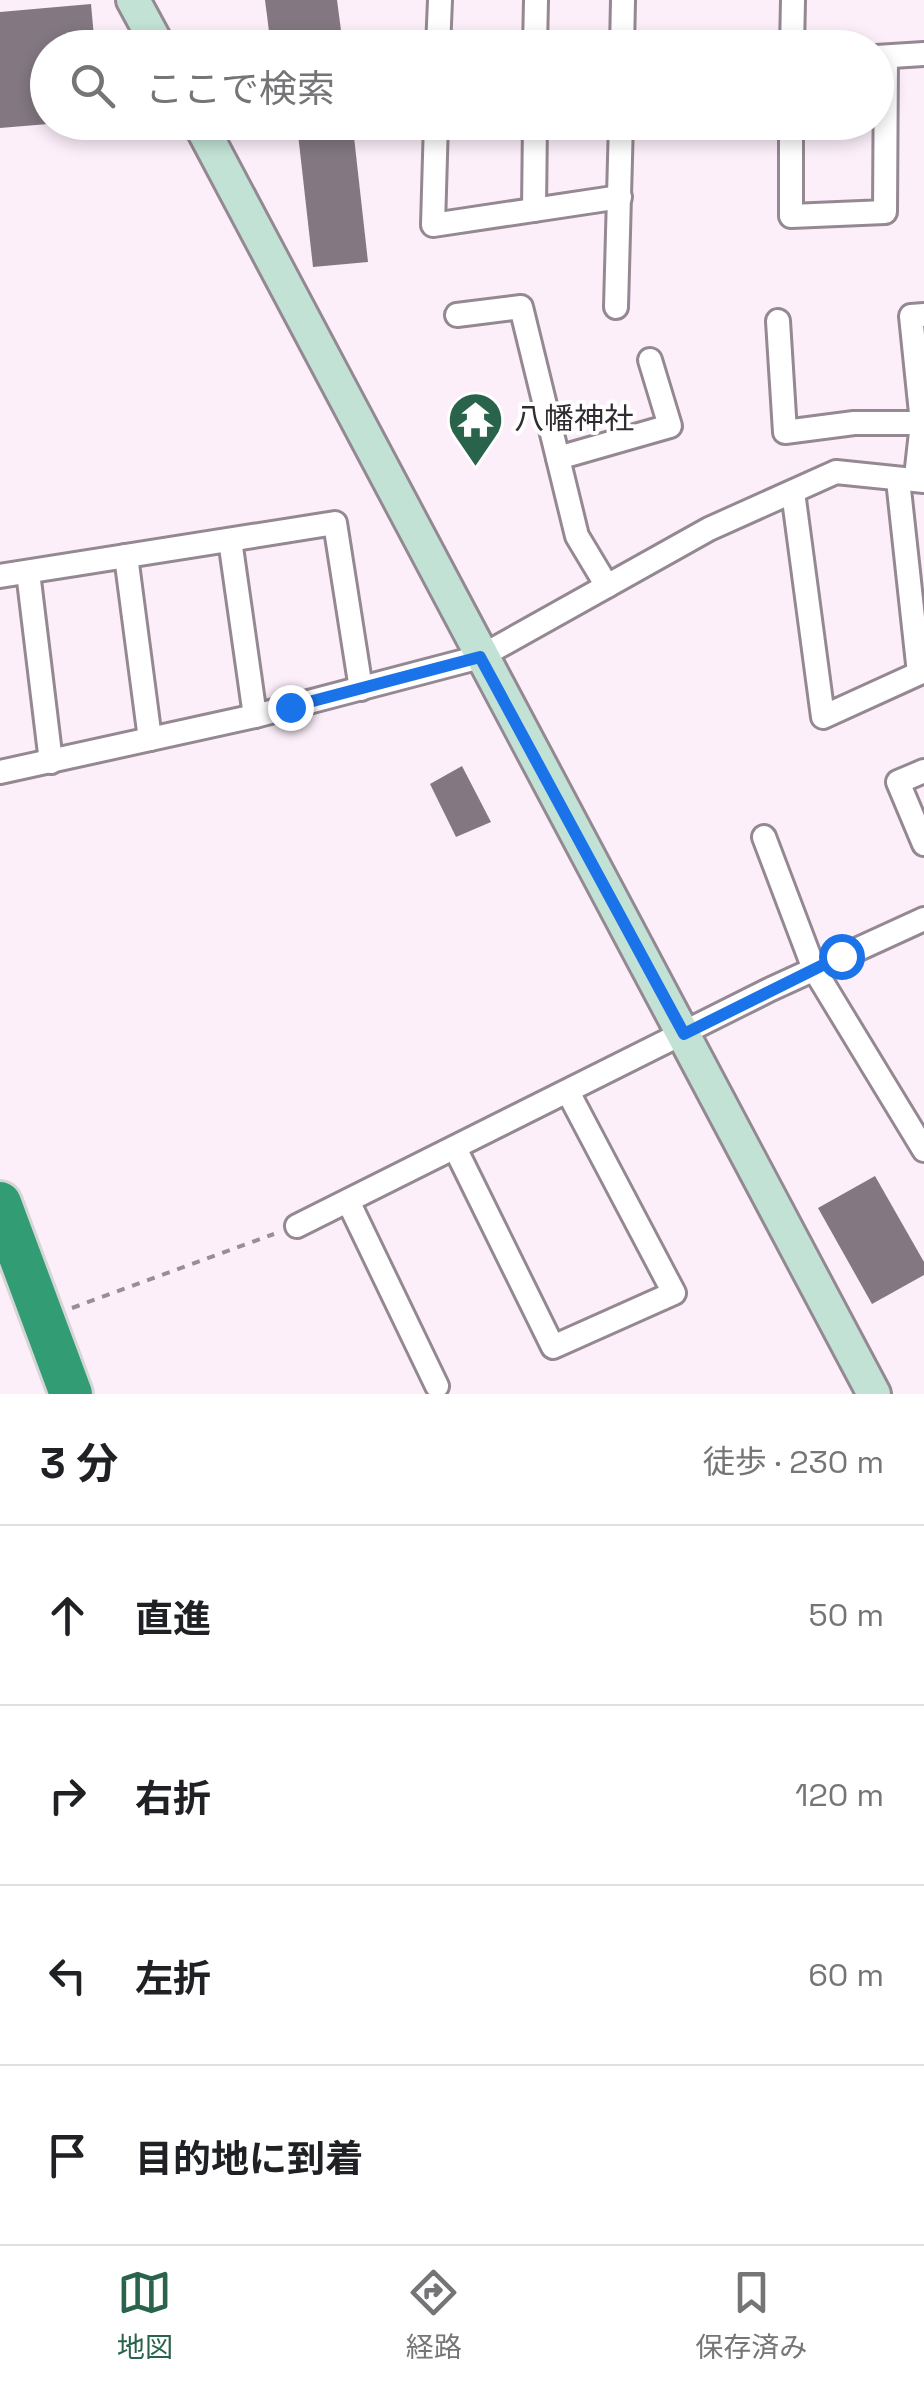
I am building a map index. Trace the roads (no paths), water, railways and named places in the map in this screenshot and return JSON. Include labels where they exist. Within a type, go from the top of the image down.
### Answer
[{"type":"highway","points":[[0,1203],[71,1394]]},
{"type":"street","points":[[134,0],[150,30]]},
{"type":"street","points":[[439,30],[440,0]]},
{"type":"street","points":[[535,30],[536,0]]},
{"type":"street","points":[[622,0],[622,30]]},
{"type":"street","points":[[792,30],[793,0]]},
{"type":"street","points":[[894,56],[924,54]]},
{"type":"street","points":[[208,140],[874,1394]]},
{"type":"street","points":[[435,140],[433,224],[620,198]]},
{"type":"street","points":[[534,140],[534,210]]},
{"type":"street","points":[[616,307],[621,140]]},
{"type":"street","points":[[791,140],[791,216],[885,212],[884,140]]},
{"type":"street","points":[[457,315],[522,308],[576,536],[607,586]]},
{"type":"street","points":[[793,492],[823,717],[922,672],[913,479],[923,423],[910,316],[924,314]]},
{"type":"street","points":[[778,320],[785,432],[854,423],[923,423]]},
{"type":"street","points":[[558,458],[670,426],[650,360]]},
{"type":"street","points":[[0,772],[255,716],[480,657],[710,529],[836,472],[913,479]]},
{"type":"street","points":[[0,576],[336,523],[361,689]]},
{"type":"street","points":[[230,540],[255,716]]},
{"type":"street","points":[[126,556],[150,739]]},
{"type":"street","points":[[28,572],[51,762]]},
{"type":"street","points":[[924,771],[898,782],[924,844]]},
{"type":"street","points":[[764,837],[814,969],[924,1150]]},
{"type":"street","points":[[297,1226],[814,969],[924,919]]},
{"type":"street","points":[[455,1148],[553,1347],[674,1293],[568,1092]]},
{"type":"street","points":[[348,1200],[437,1386]]},
{"type":"place","name":"八幡神社","points":[[475,468]]}]
